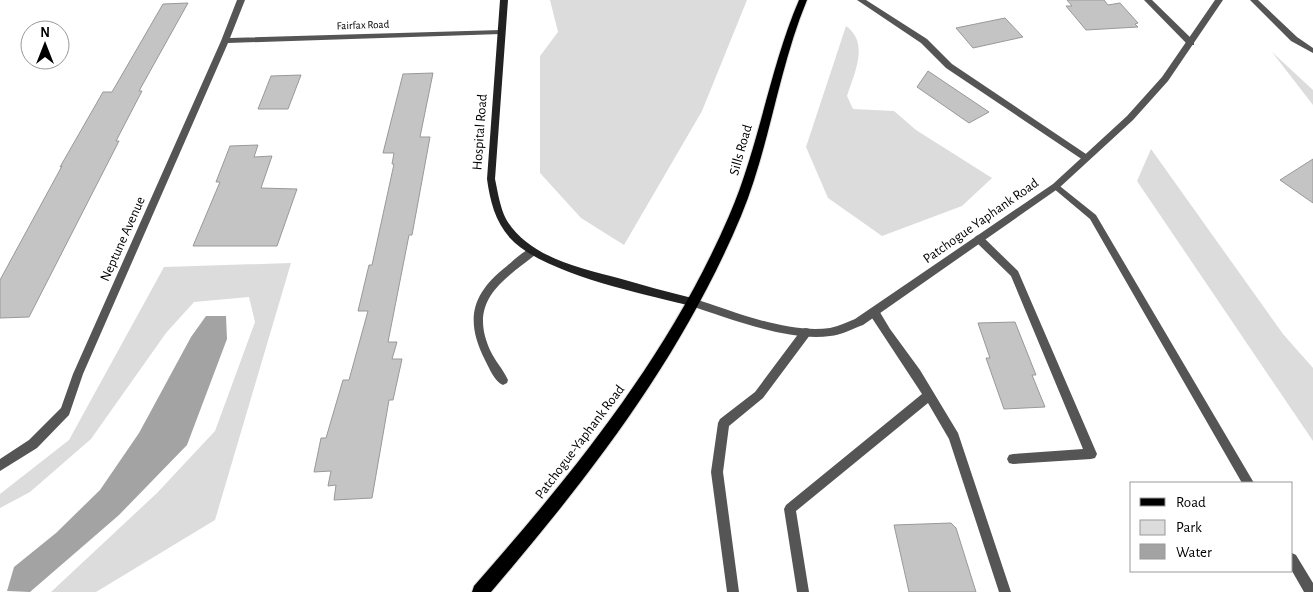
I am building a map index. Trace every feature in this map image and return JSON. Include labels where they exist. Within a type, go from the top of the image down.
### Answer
[{"type":"main road","name":"Sills Road","points":[[692,302],[735,216],[752,172],[782,58],[803,0]]},
{"type":"main road","name":"Patchogue-Yaphank Road","points":[[480,592],[588,464],[626,412],[668,345],[692,302]]},
{"type":"street","name":"Neptune Avenue","points":[[0,465],[33,444],[65,411],[78,374],[225,41],[241,0]]},
{"type":"street","name":"Hospital Road","points":[[504,0],[492,163],[492,196],[495,208],[506,227],[532,252],[560,266],[692,302]]},
{"type":"street","points":[[861,0],[924,41],[949,66],[1086,158]]},
{"type":"street","points":[[1148,0],[1191,43]]},
{"type":"street","name":"Patchogue Yaphank Road","points":[[692,302],[788,330],[831,332],[859,322],[1056,186],[1130,118],[1165,79],[1219,0]]},
{"type":"street","points":[[1254,0],[1294,39],[1313,50]]},
{"type":"street","name":"Fairfax Road","points":[[225,41],[502,32]]},
{"type":"street","points":[[1056,186],[1093,217],[1247,482]]},
{"type":"street","points":[[979,239],[1015,274],[1091,454],[1013,460]]},
{"type":"street","points":[[503,380],[492,365],[483,346],[478,329],[480,309],[487,291],[505,273],[532,252]]},
{"type":"street","points":[[874,312],[929,395],[954,438],[1005,592]]},
{"type":"street","points":[[733,592],[716,472],[724,423],[759,395],[806,332]]},
{"type":"street","points":[[803,592],[790,509],[929,395]]},
{"type":"street","points":[[1293,560],[1311,592]]},
{"type":"green space","points":[[550,0],[747,0],[702,111],[624,245],[581,218],[540,173],[540,56],[558,32]]},
{"type":"green space","points":[[846,26],[853,33],[859,50],[856,69],[847,96],[853,109],[894,111],[916,130],[992,178],[962,206],[882,236],[828,198],[806,147]]},
{"type":"green space","points":[[1272,52],[1313,90],[1313,105]]},
{"type":"green space","points":[[1151,149],[1283,334],[1313,368],[1313,441],[1137,181]]},
{"type":"green space","points":[[291,263],[215,520],[96,592],[51,592],[157,493],[215,431],[255,322],[249,297],[194,302],[166,333],[91,439],[30,492],[0,508],[0,494],[69,440],[164,267]]},
{"type":"water","points":[[206,316],[226,316],[227,339],[187,445],[119,515],[30,592],[7,591],[14,567],[56,533],[100,490],[139,433],[191,337]]},
{"type":"building","points":[[1067,0],[1104,0],[1108,5],[1120,3],[1138,23],[1135,24],[1138,27],[1086,30],[1066,6],[1072,6]]},
{"type":"building","points":[[188,3],[139,91],[142,91],[116,141],[119,141],[29,317],[0,318],[0,280],[62,166],[60,167],[103,92],[112,92],[163,4]]},
{"type":"building","points":[[1005,18],[1023,37],[973,48],[956,28]]},
{"type":"building","points":[[928,71],[989,112],[969,123],[917,87]]},
{"type":"building","points":[[433,73],[420,137],[430,137],[412,235],[409,235],[388,342],[397,342],[392,359],[402,359],[393,400],[389,400],[372,498],[334,500],[336,485],[328,486],[331,471],[314,472],[321,438],[326,438],[343,380],[349,380],[368,311],[358,311],[369,265],[372,265],[394,164],[392,164],[394,153],[383,153],[403,74]]},
{"type":"building","points":[[301,75],[288,109],[258,109],[271,76]]},
{"type":"building","points":[[258,145],[254,157],[272,156],[261,188],[297,189],[277,246],[193,246],[220,182],[216,182],[230,146]]},
{"type":"building","points":[[1313,159],[1313,203],[1280,180]]},
{"type":"building","points":[[1015,322],[1036,375],[1032,375],[1045,407],[1004,409],[986,358],[990,358],[978,323]]},
{"type":"building","points":[[951,523],[956,528],[976,592],[909,592],[894,525]]}]
